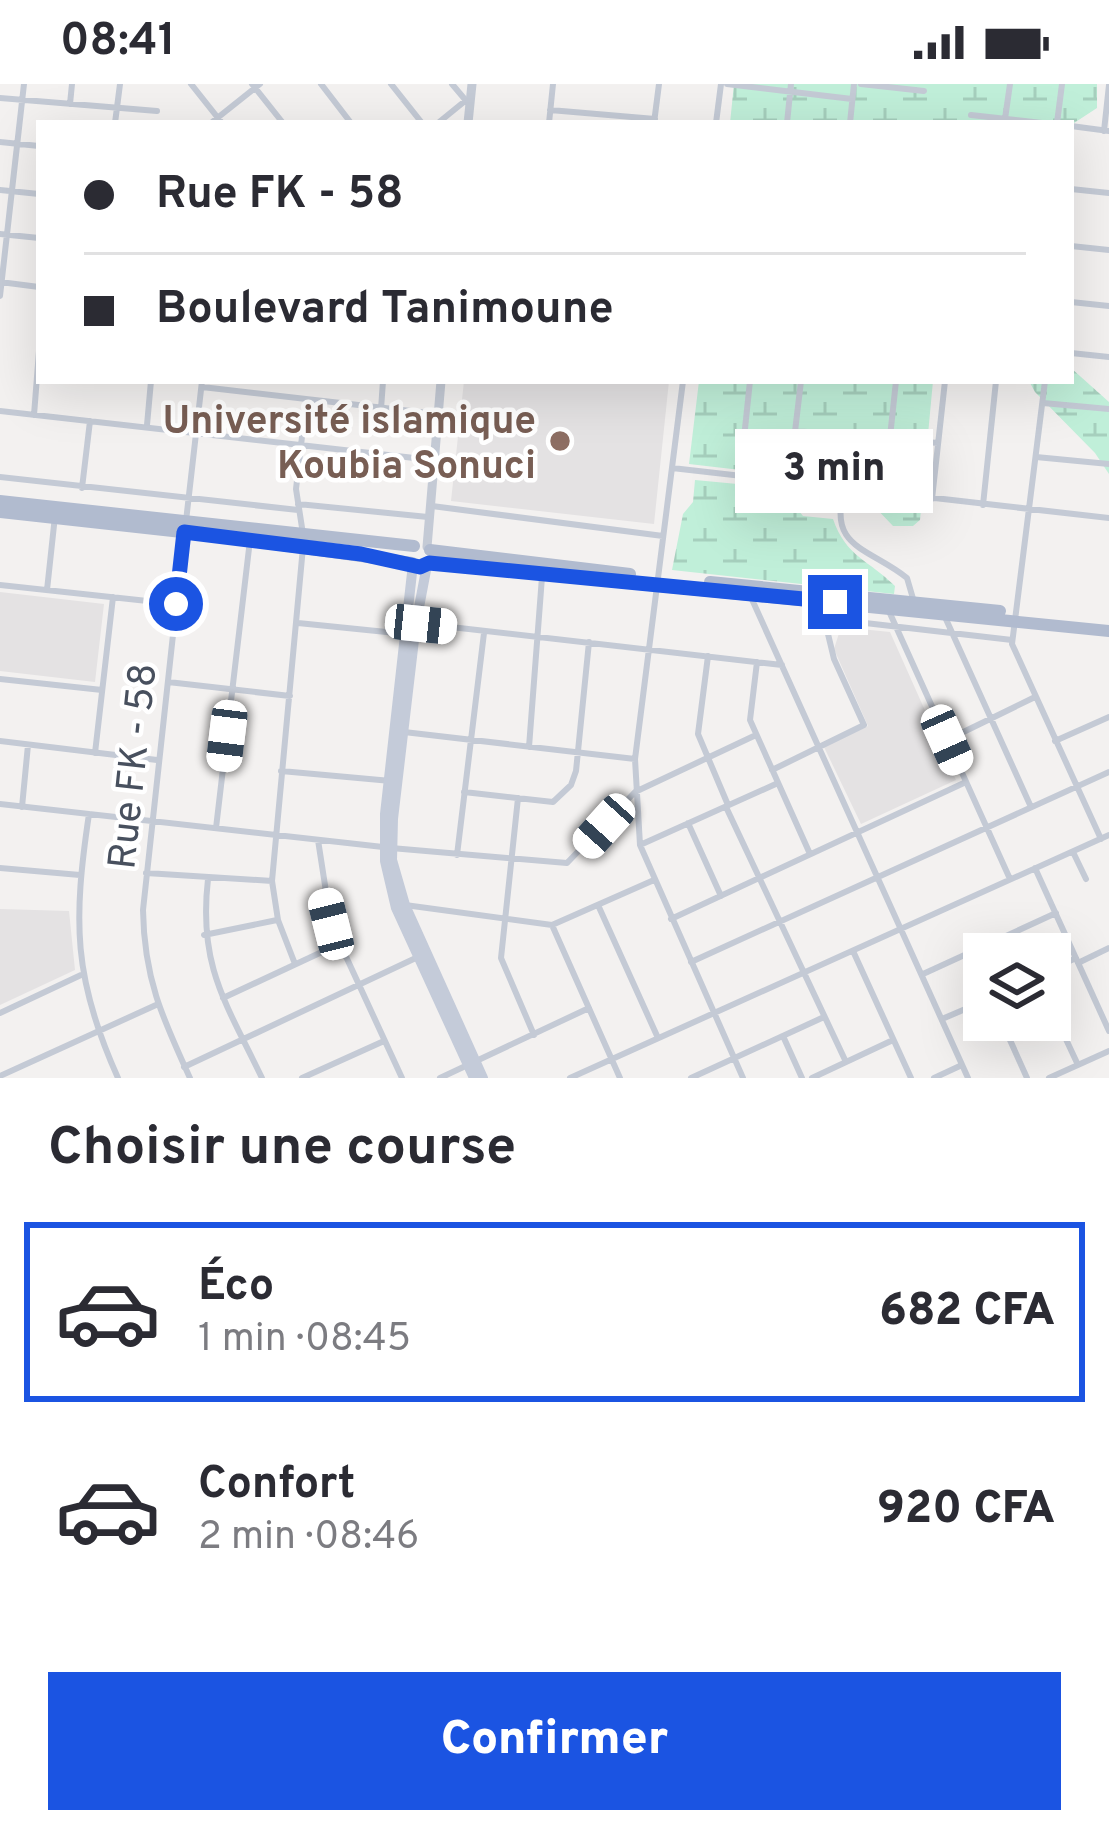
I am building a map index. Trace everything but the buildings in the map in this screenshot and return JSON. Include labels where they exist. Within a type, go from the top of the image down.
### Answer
[{"type":"main road","points":[[0,501],[55,513]]},
{"type":"main road","points":[[0,512],[55,513],[749,595],[1014,616]]},
{"type":"main road","points":[[185,528],[250,540],[304,542]]},
{"type":"main road","points":[[421,556],[542,573],[914,602],[1109,627]]},
{"type":"main road","points":[[421,556],[388,854],[423,955],[475,1071]]},
{"type":"main road","points":[[421,556],[406,634],[388,854],[396,908],[423,955]]},
{"type":"street","points":[[0,296],[3,234],[24,84]]},
{"type":"street","points":[[69,106],[72,84]]},
{"type":"street","points":[[115,120],[120,84]]},
{"type":"street","points":[[191,84],[216,120]]},
{"type":"street","points":[[321,84],[349,120]]},
{"type":"street","points":[[392,84],[420,120]]},
{"type":"street","points":[[452,84],[468,103]]},
{"type":"street","points":[[468,120],[472,84]]},
{"type":"street","points":[[549,120],[553,84]]},
{"type":"street","points":[[655,120],[659,84]]},
{"type":"street","points":[[717,120],[724,84],[791,88],[852,99]]},
{"type":"street","points":[[850,120],[858,84],[924,92]]},
{"type":"street","points":[[1005,119],[1010,84]]},
{"type":"street","points":[[1057,120],[1062,84]]},
{"type":"street","points":[[218,120],[256,85],[282,120]]},
{"type":"street","points":[[1074,127],[1107,131],[1109,85]]},
{"type":"street","points":[[787,120],[791,88]]},
{"type":"street","points":[[0,98],[157,111]]},
{"type":"street","points":[[442,120],[468,103]]},
{"type":"street","points":[[550,110],[645,120]]},
{"type":"street","points":[[971,115],[1014,120]]},
{"type":"street","points":[[0,142],[36,146]]},
{"type":"street","points":[[1074,189],[1109,193]]},
{"type":"street","points":[[0,190],[36,194]]},
{"type":"street","points":[[3,234],[36,238]]},
{"type":"street","points":[[1074,246],[1109,250]]},
{"type":"street","points":[[1,283],[36,287]]},
{"type":"street","points":[[1074,302],[1109,306]]},
{"type":"street","points":[[1074,353],[1109,357]]},
{"type":"street","points":[[34,415],[37,384]]},
{"type":"street","points":[[147,427],[151,384]]},
{"type":"street","points":[[201,384],[306,402],[437,415]]},
{"type":"street","name":"Rue FK - 58","points":[[190,1078],[156,1005],[144,937],[146,873],[201,384]]},
{"type":"street","points":[[253,394],[255,384]]},
{"type":"street","points":[[381,409],[383,384]]},
{"type":"street","points":[[421,556],[440,384]]},
{"type":"street","points":[[683,384],[634,792],[640,845],[743,1078]]},
{"type":"street","points":[[740,476],[750,384]]},
{"type":"street","points":[[789,482],[801,384]]},
{"type":"street","points":[[890,438],[896,384]]},
{"type":"street","points":[[932,499],[945,384]]},
{"type":"street","points":[[982,505],[996,384]]},
{"type":"street","points":[[570,1078],[1105,837],[1076,787],[1012,640],[1046,384]]},
{"type":"street","points":[[295,964],[278,920],[272,881],[304,542],[298,507],[306,402]]},
{"type":"street","points":[[1043,403],[1109,409]]},
{"type":"street","points":[[0,411],[432,460]]},
{"type":"street","points":[[82,488],[90,421]]},
{"type":"street","points":[[795,431],[938,443]]},
{"type":"street","points":[[1036,457],[1109,464]]},
{"type":"street","points":[[672,468],[1109,518]]},
{"type":"street","points":[[0,477],[188,498],[663,536]]},
{"type":"street","points":[[845,488],[838,512],[846,536],[907,578],[914,602]]},
{"type":"street","points":[[47,590],[55,513]]},
{"type":"street","points":[[216,828],[250,540]]},
{"type":"street","points":[[529,747],[542,573]]},
{"type":"street","points":[[0,585],[176,604]]},
{"type":"street","points":[[749,595],[968,1078]]},
{"type":"street","points":[[95,753],[113,598]]},
{"type":"street","points":[[772,770],[864,725],[834,659],[821,601]]},
{"type":"street","points":[[888,608],[1010,880]]},
{"type":"street","points":[[944,614],[1031,807]]},
{"type":"street","points":[[822,618],[1012,640]]},
{"type":"street","points":[[298,623],[406,634]]},
{"type":"street","points":[[416,623],[782,665]]},
{"type":"street","points":[[457,855],[484,631]]},
{"type":"street","points":[[464,792],[553,802],[573,782],[589,642]]},
{"type":"street","points":[[708,656],[698,734],[846,1062]]},
{"type":"street","points":[[757,662],[750,720],[810,854]]},
{"type":"street","points":[[0,679],[102,690]]},
{"type":"street","points":[[168,682],[290,696]]},
{"type":"street","points":[[947,740],[1035,697]]},
{"type":"street","points":[[1055,742],[1109,717]]},
{"type":"street","points":[[404,732],[635,759]]},
{"type":"street","points":[[0,805],[318,840],[388,854],[567,863],[634,792],[756,735]]},
{"type":"street","points":[[0,741],[159,760]]},
{"type":"street","points":[[22,807],[28,745]]},
{"type":"street","points":[[281,771],[391,782]]},
{"type":"street","points":[[691,962],[1109,772]]},
{"type":"street","points":[[671,919],[966,782]]},
{"type":"street","points":[[640,845],[778,783]]},
{"type":"street","points":[[518,798],[501,962],[534,1035]]},
{"type":"street","points":[[89,814],[76,911],[81,976],[97,1032],[118,1078]]},
{"type":"street","points":[[688,824],[721,896]]},
{"type":"street","points":[[318,840],[325,900],[338,944],[402,1078]]},
{"type":"street","points":[[1073,852],[1086,879]]},
{"type":"street","points":[[0,868],[80,874]]},
{"type":"street","points":[[1035,868],[1109,1031]]},
{"type":"street","points":[[146,873],[272,881]]},
{"type":"street","points":[[208,879],[205,935],[223,998],[262,1078]]},
{"type":"street","points":[[405,905],[552,925],[654,880]]},
{"type":"street","points":[[598,905],[658,1038]]},
{"type":"street","points":[[922,975],[1055,913]]},
{"type":"street","points":[[205,935],[278,920]]},
{"type":"street","points":[[552,925],[620,1078]]},
{"type":"street","points":[[223,998],[338,944]]},
{"type":"street","points":[[1071,963],[1109,949]]},
{"type":"street","points":[[853,951],[910,1078]]},
{"type":"street","points":[[184,1067],[423,955]]},
{"type":"street","points":[[0,1013],[81,976]]},
{"type":"street","points":[[1098,1006],[1109,1001]]},
{"type":"street","points":[[0,1076],[156,1005]]},
{"type":"street","points":[[440,1078],[475,1071],[589,1009]]},
{"type":"street","points":[[942,1019],[963,1010]]},
{"type":"street","points":[[691,1078],[825,1017]]},
{"type":"street","points":[[783,1036],[802,1078]]},
{"type":"street","points":[[812,1078],[893,1040]]},
{"type":"street","points":[[302,1078],[384,1041]]},
{"type":"street","points":[[1011,1041],[1028,1078]]},
{"type":"street","points":[[1067,1041],[1078,1065]]},
{"type":"street","points":[[1048,1078],[1109,1051]]},
{"type":"street","points":[[934,1078],[962,1065]]},
{"type":"shaded area","name":"Université islamique Koubia Sonuci","points":[[464,384],[669,384],[654,524],[451,501]]},
{"type":"shaded area","points":[[0,592],[104,604],[95,682],[0,671]]},
{"type":"shaded area","points":[[841,627],[890,632],[956,780],[861,824],[824,747],[868,726],[834,649]]},
{"type":"shaded area","points":[[0,909],[69,911],[75,970],[0,1005]]},
{"type":"green space","points":[[734,84],[1097,84],[1097,108],[1074,123],[730,120]]},
{"type":"green space","points":[[1074,371],[1109,402],[1109,474],[1095,453],[1031,384],[1074,384]]},
{"type":"green space","points":[[699,384],[933,384],[920,520],[913,526],[893,526],[852,483],[689,464]]},
{"type":"green space","points":[[695,480],[780,488],[803,516],[833,519],[851,550],[895,586],[894,594],[672,570]]},
{"type":"place","name":"Université islamique Koubia Sonuci","points":[[560,441]]},
{"type":"route","points":[[176,604],[184,532],[361,554],[420,567],[429,563],[489,566],[835,602]]}]
